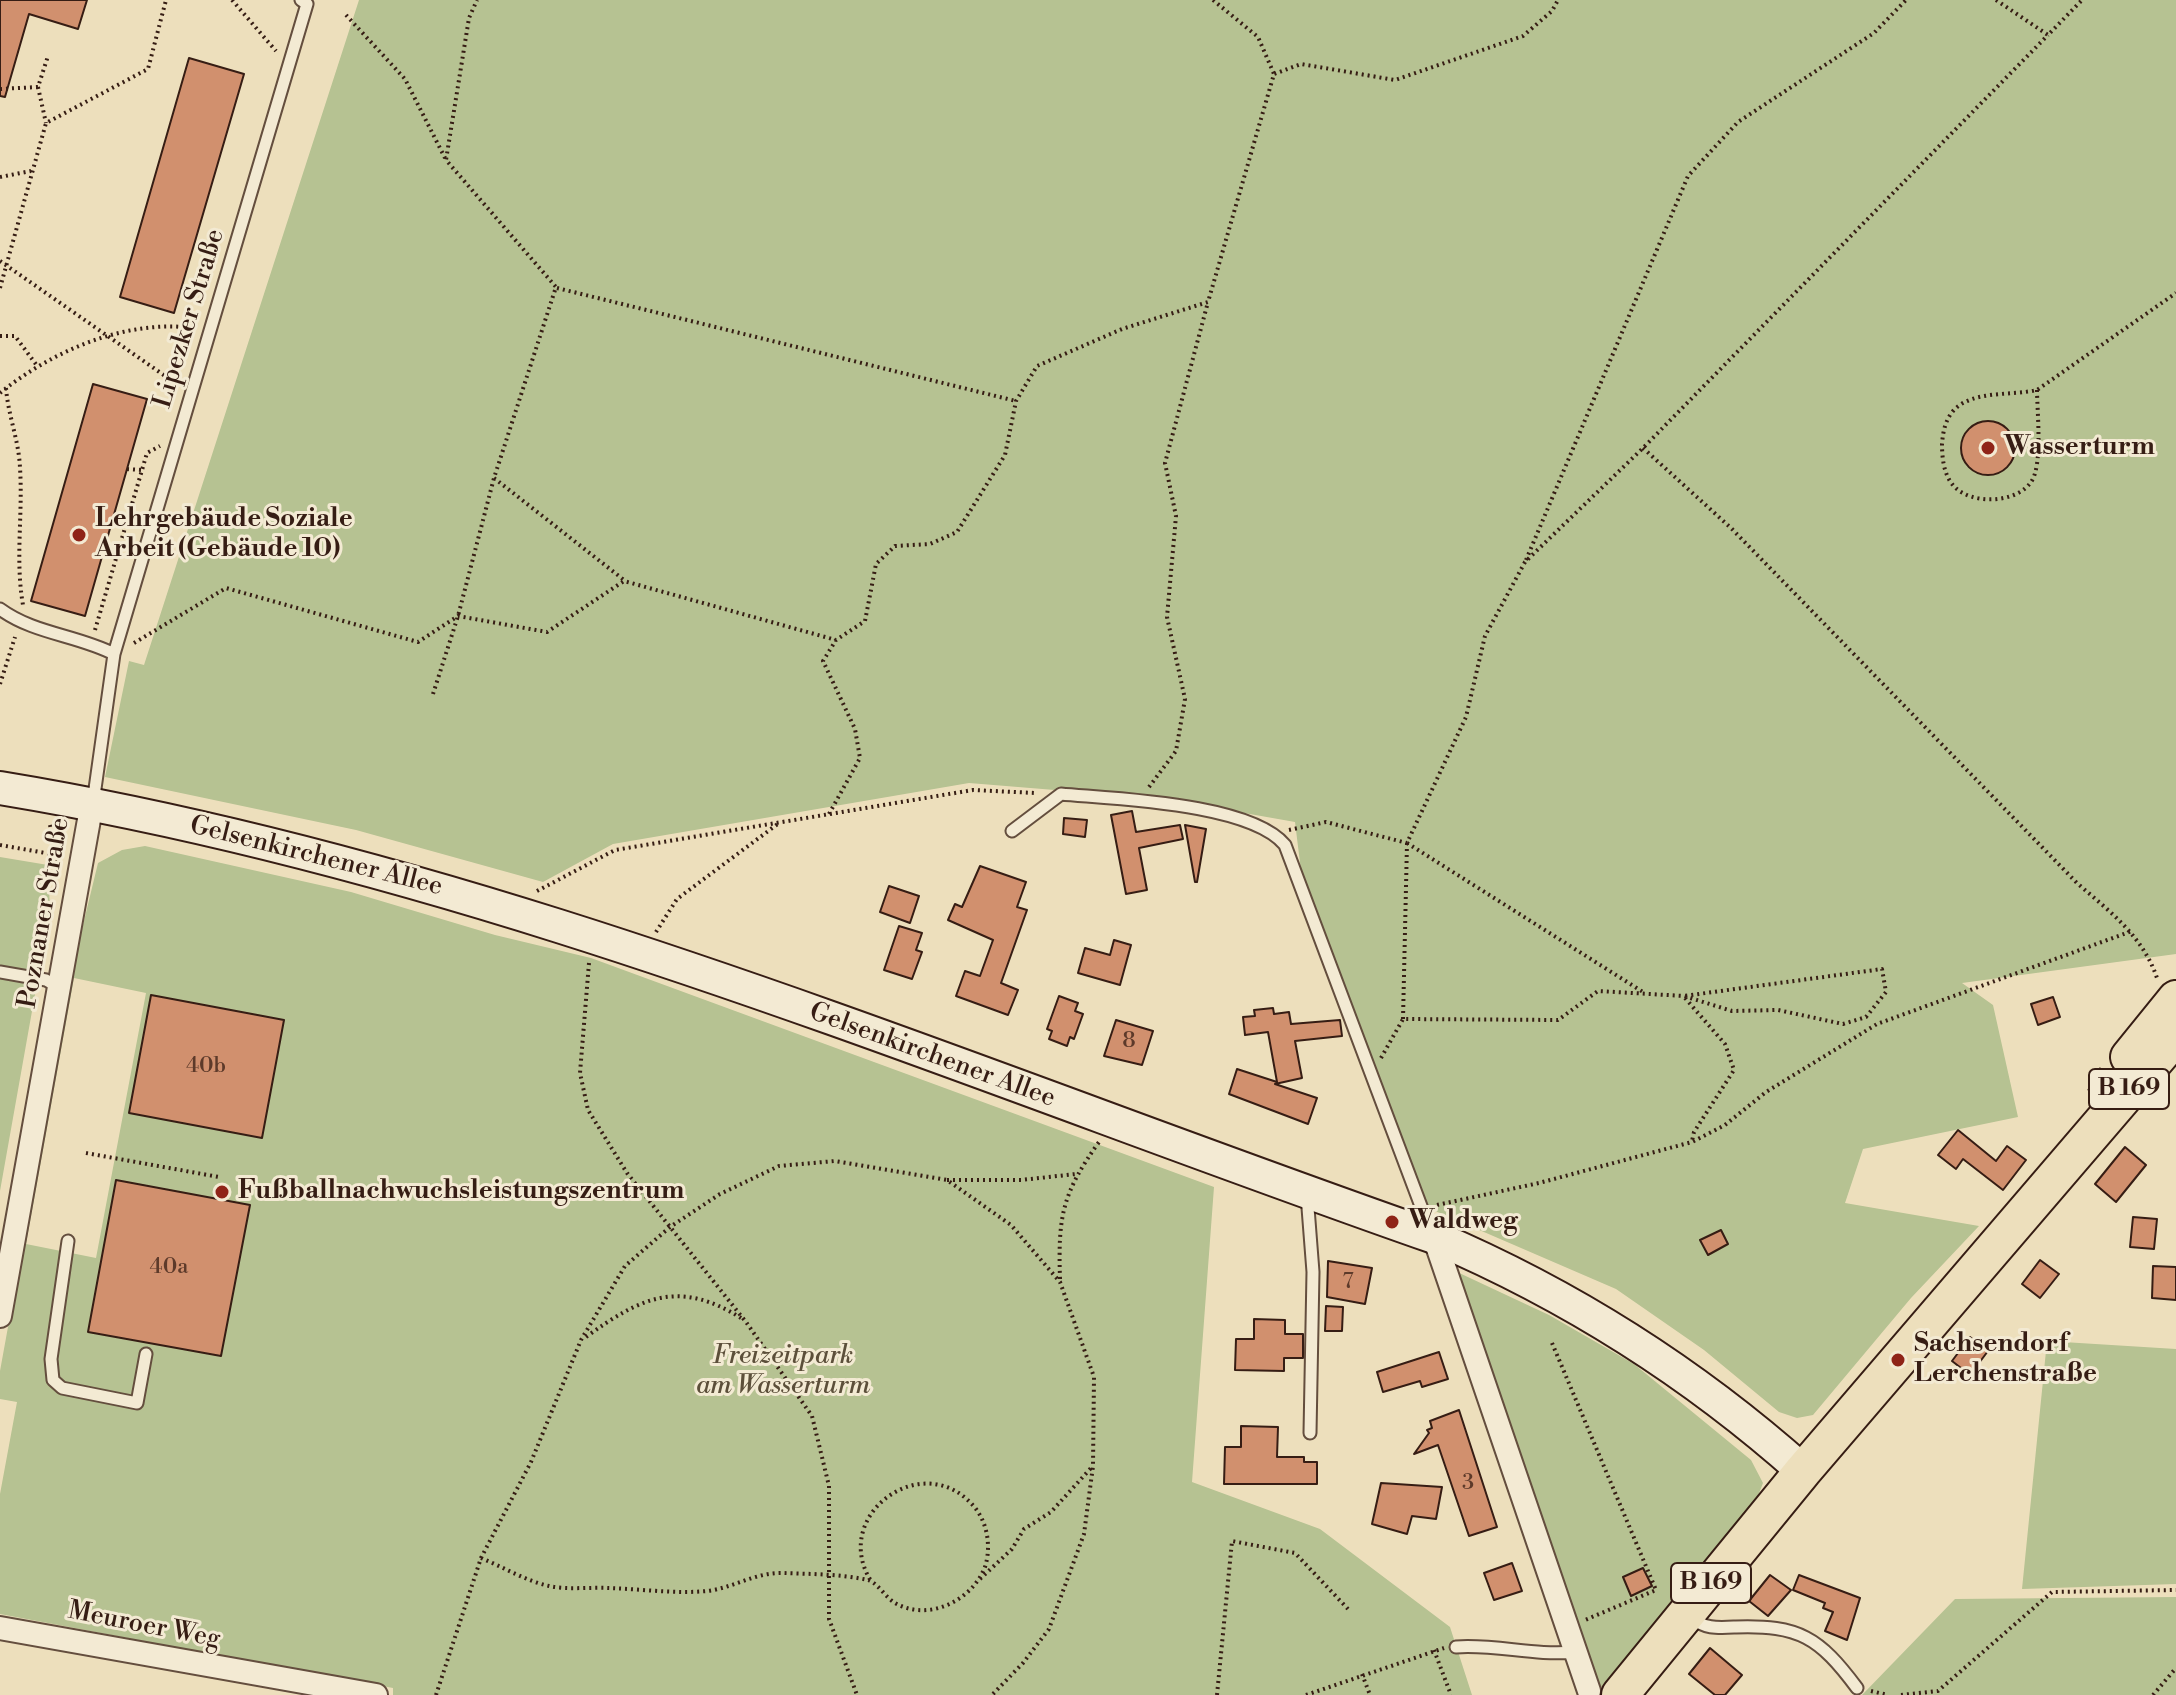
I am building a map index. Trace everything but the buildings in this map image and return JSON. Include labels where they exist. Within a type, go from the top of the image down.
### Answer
[{"type":"main road","name":"Gelsenkirchener Allee","points":[[0,788],[90,817],[292,848],[507,907],[1434,1237],[1551,1291],[1647,1349],[1803,1471]]},
{"type":"main road","name":"B 169","points":[[1604,1693],[1685,1615],[2082,1142],[2106,1089],[2170,1020]]},
{"type":"street","name":"Poznaner Straße","points":[[0,1316],[90,817]]},
{"type":"street","points":[[1434,1237],[1575,1652],[1604,1693]]},
{"type":"street","name":"Meuroer Weg","points":[[0,1628],[276,1687],[376,1695]]},
{"type":"lane","name":"Lipezker Straße","points":[[114,654],[307,4],[301,0]]},
{"type":"lane","points":[[0,609],[19,623],[91,642],[114,654],[90,817]]},
{"type":"lane","points":[[1012,831],[1061,794],[1138,802],[1254,822],[1275,834],[1285,845],[1419,1208],[1434,1237]]},
{"type":"lane","points":[[0,972],[46,980],[60,988]]},
{"type":"lane","points":[[1307,1190],[1313,1272],[1310,1433]]},
{"type":"lane","points":[[68,1241],[51,1359],[53,1380],[62,1388],[137,1403],[146,1354]]},
{"type":"lane","points":[[1685,1615],[1705,1628],[1756,1627],[1801,1632],[1837,1661],[1857,1688]]},
{"type":"lane","points":[[1456,1647],[1481,1645],[1540,1655],[1575,1652]]},
{"type":"path","points":[[46,123],[148,69],[166,0]]},
{"type":"path","points":[[232,0],[278,52]]},
{"type":"path","points":[[446,160],[469,18],[477,0]]},
{"type":"path","points":[[1138,802],[1176,751],[1185,699],[1167,617],[1176,516],[1165,463],[1274,74],[1258,37],[1213,0]]},
{"type":"path","points":[[1274,74],[1301,64],[1395,80],[1523,36],[1552,11],[1558,0]]},
{"type":"path","points":[[1370,1078],[1403,1019],[1407,843],[1466,717],[1485,636],[1525,562],[1688,176],[1738,122],[1874,33],[1906,0]]},
{"type":"path","points":[[1996,0],[2048,35]]},
{"type":"path","points":[[1525,562],[1643,448],[2082,0]]},
{"type":"path","points":[[346,15],[405,79],[446,160],[556,287],[1016,401]]},
{"type":"path","points":[[0,288],[46,123],[38,87],[48,56]]},
{"type":"path","points":[[0,89],[38,87]]},
{"type":"path","points":[[0,177],[31,171]]},
{"type":"path","points":[[0,261],[180,387]]},
{"type":"path","points":[[433,694],[458,616],[494,478],[556,287]]},
{"type":"path","points":[[2037,390],[2037,460],[2033,481],[2016,495],[1989,500],[1962,493],[1947,475],[1942,459],[1943,429],[1954,410],[1973,398],[2012,396],[2037,390],[2176,293]]},
{"type":"path","points":[[829,814],[860,758],[855,729],[823,661],[836,640],[865,621],[876,564],[895,546],[930,544],[957,532],[1005,455],[1016,401],[1037,366],[1122,329],[1208,302]]},
{"type":"path","points":[[0,393],[70,349],[107,336],[179,326],[198,328]]},
{"type":"path","points":[[0,336],[15,336],[38,367]]},
{"type":"path","points":[[0,684],[24,607],[18,576],[20,463],[6,388]]},
{"type":"path","points":[[1643,448],[1731,528],[2077,883],[2132,931],[2151,960],[2170,1020]]},
{"type":"path","points":[[127,469],[142,470]]},
{"type":"path","points":[[494,478],[624,581],[836,640]]},
{"type":"path","points":[[114,654],[226,588],[418,642],[458,616],[547,632],[624,581]]},
{"type":"path","points":[[537,891],[615,850],[973,790],[1061,794]]},
{"type":"path","points":[[37,823],[90,817]]},
{"type":"path","points":[[656,932],[677,899],[780,822]]},
{"type":"path","points":[[1275,834],[1326,822],[1407,843],[1645,994]]},
{"type":"path","points":[[0,845],[57,855]]},
{"type":"path","points":[[1419,1208],[1539,1183],[1692,1142],[1725,1125],[1766,1092],[1877,1024],[2132,931]]},
{"type":"path","points":[[590,952],[581,1037],[582,1090],[606,1144],[746,1322],[812,1416],[829,1486],[829,1619],[857,1695]]},
{"type":"path","points":[[1403,1019],[1558,1020],[1598,991],[1684,996],[1882,969],[1886,992],[1866,1017],[1843,1024],[1778,1010],[1732,1011],[1684,996]]},
{"type":"path","points":[[1684,996],[1725,1044],[1734,1070],[1694,1132],[1692,1142]]},
{"type":"path","points":[[992,1695],[1023,1663],[1049,1629],[1084,1534],[1093,1466],[1094,1377],[1060,1282],[1061,1213],[1076,1174],[1100,1140]]},
{"type":"path","points":[[86,1153],[219,1177]]},
{"type":"path","points":[[436,1695],[481,1558],[531,1462],[581,1340],[625,1266],[670,1227],[720,1194],[779,1166],[835,1161],[947,1180],[1021,1180],[1076,1174]]},
{"type":"path","points":[[947,1180],[1011,1225],[1060,1282]]},
{"type":"path","points":[[581,1340],[613,1317],[646,1303],[688,1295],[718,1304],[746,1322]]},
{"type":"path","points":[[1552,1343],[1656,1590],[1568,1627]]},
{"type":"path","points":[[977,1582],[989,1545],[978,1511],[965,1498],[947,1488],[928,1484],[906,1485],[890,1492],[875,1508],[865,1526],[862,1546],[863,1563],[871,1581],[893,1602],[923,1609],[944,1608],[960,1599],[1012,1549],[1024,1529],[1051,1512],[1093,1466]]},
{"type":"path","points":[[1217,1695],[1232,1541],[1295,1553],[1348,1609]]},
{"type":"path","points":[[481,1558],[549,1586],[707,1591],[779,1572],[871,1581]]},
{"type":"path","points":[[1901,1695],[1938,1691],[2052,1592],[2176,1590]]},
{"type":"path","points":[[1306,1695],[1434,1650],[1456,1647]]},
{"type":"path","points":[[1434,1650],[1451,1695]]},
{"type":"path","points":[[2153,1695],[2176,1668]]},
{"type":"path","points":[[1362,1674],[1370,1695]]},
{"type":"green space","points":[[359,0],[2176,0],[2176,954],[1962,983],[1993,1005],[2018,1117],[1863,1149],[1845,1203],[1979,1226],[1911,1298],[1813,1415],[1797,1418],[1779,1412],[1704,1350],[1616,1289],[1426,1207],[1302,879],[1295,822],[1165,799],[969,783],[613,844],[543,882],[356,830],[105,777],[129,661],[144,665]]},
{"type":"green space","name":"Freizeitpark am Wasserturm","points":[[145,846],[351,892],[495,935],[591,958],[1214,1187],[1192,1482],[1320,1529],[1450,1627],[1472,1695],[393,1695],[393,1688],[0,1614],[0,1494],[17,1402],[0,1399],[0,1371],[75,958],[98,863],[122,850]],"holes":[[[74,978],[146,993],[96,1258],[26,1244]],[[151,995],[284,1020],[262,1138],[129,1113]],[[116,1180],[249,1205],[220,1356],[88,1331]]]},
{"type":"green space","points":[[0,857],[48,865],[50,910],[0,1191]]},
{"type":"green space","points":[[1455,1271],[1549,1315],[1634,1364],[1751,1460],[1763,1483],[1756,1501],[1597,1692]]},
{"type":"green space","points":[[2047,1341],[2176,1349],[2176,1584],[2022,1589]]},
{"type":"green space","points":[[2176,1597],[2176,1695],[1862,1695],[1955,1599]]},
{"type":"place","name":"Wasserturm","points":[[1988,448]]},
{"type":"place","name":"Lehrgebäude Soziale Arbeit (Gebäude 10)","points":[[79,535]]},
{"type":"place","name":"Fußballnachwuchsleistungszentrum","points":[[222,1192]]},
{"type":"place","name":"Waldweg","points":[[1392,1222]]},
{"type":"place","name":"Sachsendorf Lerchenstraße","points":[[1898,1360]]}]
